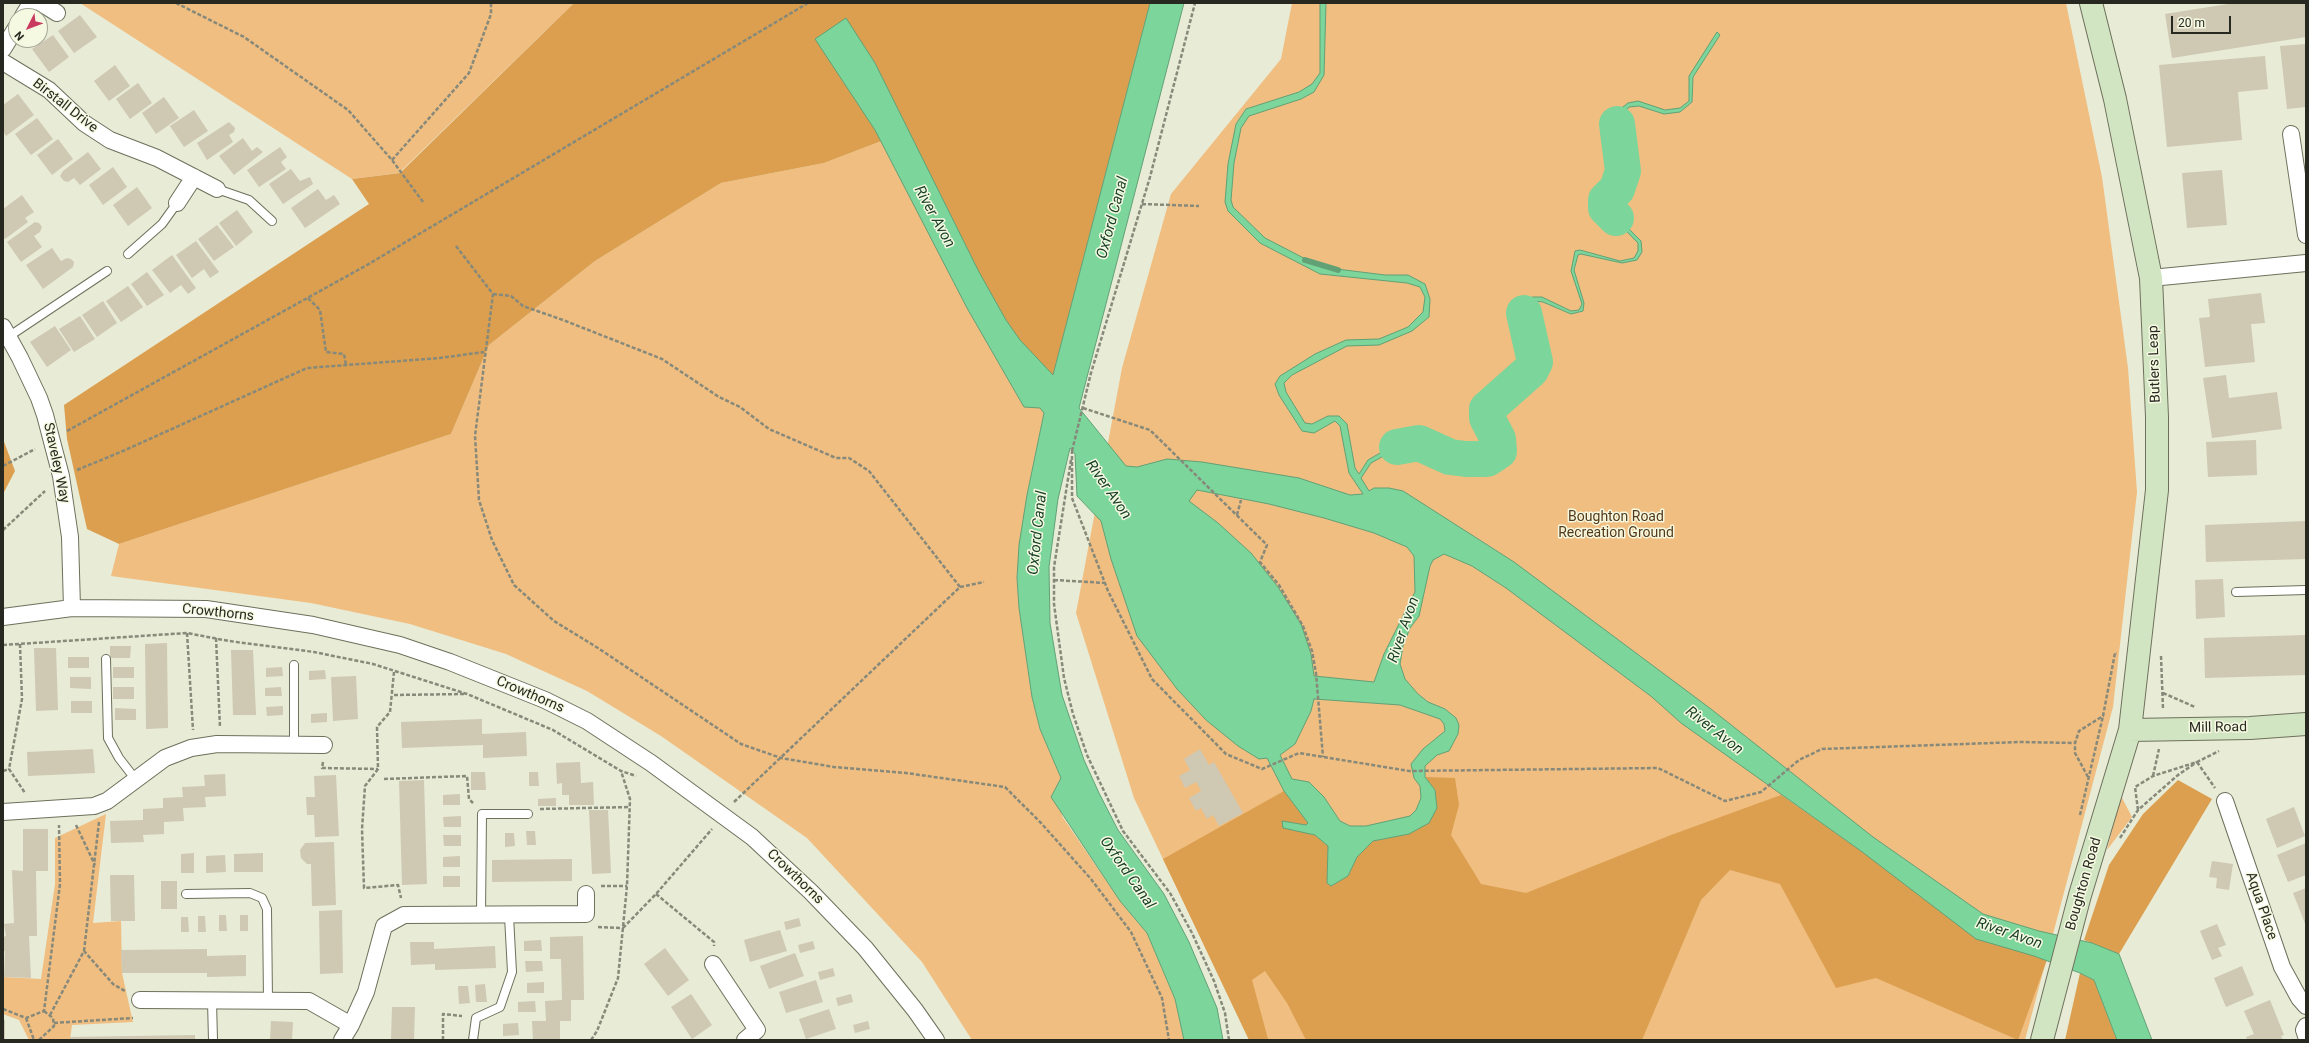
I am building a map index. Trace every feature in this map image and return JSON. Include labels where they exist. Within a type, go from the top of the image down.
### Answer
[{"type":"street","points":[[41,3],[57,13]]},
{"type":"street","name":"Butlers Leap","points":[[2091,3],[2115,99],[2151,278],[2157,418],[2157,490],[2130,730]]},
{"type":"street","name":"Birstall Drive","points":[[3,62],[49,90],[84,123],[110,140],[157,158],[216,189]]},
{"type":"street","points":[[2291,134],[2306,235]]},
{"type":"street","points":[[177,203],[194,177]]},
{"type":"street","points":[[2151,278],[2306,263]]},
{"type":"street","name":"Staveley Way","points":[[6,332],[39,398],[61,476],[70,537],[72,608]]},
{"type":"street","name":"Crowthorns","points":[[3,617],[72,608],[206,609],[313,625],[400,645],[450,662],[545,700],[587,721],[651,763],[752,837],[811,892],[865,948],[916,1010],[936,1040]]},
{"type":"street","name":"Mill Road","points":[[2130,730],[2250,728],[2306,724]]},
{"type":"street","name":"Boughton Road","points":[[2042,1040],[2056,982],[2130,730]]},
{"type":"street","points":[[3,812],[94,806],[107,801],[165,758],[194,748],[220,744],[294,746],[324,745]]},
{"type":"street","name":"Aqua Place","points":[[2224,801],[2282,967],[2299,998],[2306,1006]]},
{"type":"street","points":[[342,1040],[351,1025],[366,992],[384,926],[404,915],[481,914],[509,916],[586,914],[586,894]]},
{"type":"street","points":[[713,964],[755,1037]]},
{"type":"street","points":[[140,1000],[309,1001],[351,1025]]},
{"type":"street","points":[[2306,1026],[2306,1036]]},
{"type":"lane","points":[[216,189],[249,200],[272,221]]},
{"type":"lane","points":[[128,254],[162,224],[177,203]]},
{"type":"lane","points":[[6,332],[107,271]]},
{"type":"lane","points":[[2236,592],[2306,590]]},
{"type":"lane","points":[[106,659],[108,738],[119,758],[136,780]]},
{"type":"lane","points":[[294,665],[294,746]]},
{"type":"lane","points":[[481,914],[482,814],[528,814]]},
{"type":"lane","points":[[186,894],[250,893],[262,898],[267,909],[268,1001]]},
{"type":"lane","points":[[473,1040],[476,1018],[500,1007],[512,972],[509,916]]},
{"type":"lane","points":[[212,1001],[213,1040]]},
{"type":"path","points":[[176,3],[244,37],[348,110],[392,160],[423,202]]},
{"type":"path","points":[[392,160],[469,73],[491,14],[491,3]]},
{"type":"path","points":[[3,466],[367,265],[808,3]]},
{"type":"path","points":[[1195,3],[1142,204],[1091,373],[1072,450],[1054,567],[1054,604],[1064,678],[1073,714],[1087,756],[1123,831],[1166,887],[1192,933],[1214,981],[1225,1013],[1229,1040]]},
{"type":"path","points":[[1142,204],[1199,206]]},
{"type":"path","points":[[456,246],[493,294],[511,296],[524,306],[662,359],[719,397],[740,407],[769,428],[836,458],[849,458],[869,471],[960,587]]},
{"type":"path","points":[[493,294],[484,352],[475,436],[480,500],[492,540],[514,585],[554,621],[598,648],[741,744],[781,758],[834,767],[906,773],[1005,787],[1042,823],[1092,879],[1131,932],[1162,998],[1169,1040]]},
{"type":"path","points":[[308,298],[320,310],[326,352],[344,354],[346,365]]},
{"type":"path","points":[[3,530],[61,476],[123,451],[307,368],[440,358],[484,352]]},
{"type":"path","points":[[1083,408],[1150,430],[1267,545],[1260,562],[1279,585],[1303,626],[1312,651],[1316,673],[1317,700],[1323,757]]},
{"type":"path","points":[[1072,450],[1072,498],[1108,591],[1152,679],[1226,754],[1262,769],[1299,753],[1409,771],[1433,772],[1658,768],[1725,800],[1761,792],[1799,760],[1822,749],[2020,742],[2075,744]]},
{"type":"path","points":[[1237,516],[1241,500]]},
{"type":"path","points":[[1054,580],[1106,583]]},
{"type":"path","points":[[722,814],[960,587],[984,582]]},
{"type":"path","points":[[188,633],[194,748]]},
{"type":"path","points":[[3,645],[188,633],[314,652],[373,664],[394,672],[467,694],[553,730],[621,771],[642,778]]},
{"type":"path","points":[[216,638],[220,744]]},
{"type":"path","points":[[20,644],[22,699],[9,769],[36,811]]},
{"type":"path","points":[[2103,716],[2079,731],[2075,744],[2075,753],[2089,778],[2103,716],[2116,653],[2139,656]]},
{"type":"path","points":[[2161,659],[2163,693],[2201,709]]},
{"type":"path","points":[[394,672],[394,696],[390,712],[377,727],[378,769],[365,786],[362,830],[364,888],[398,885],[404,915]]},
{"type":"path","points":[[394,696],[467,694]]},
{"type":"path","points":[[324,745],[322,768],[378,769]]},
{"type":"path","points":[[2119,841],[2138,810],[2178,775],[2197,762],[2223,748]]},
{"type":"path","points":[[2197,762],[2224,801]]},
{"type":"path","points":[[2138,810],[2135,787],[2153,776],[2197,762]]},
{"type":"path","points":[[3,771],[9,769]]},
{"type":"path","points":[[591,1040],[597,1031],[618,978],[627,886],[630,807],[630,799],[621,771]]},
{"type":"path","points":[[384,779],[467,776],[469,799],[482,814]]},
{"type":"path","points":[[50,1015],[84,951],[95,866],[99,820],[107,801]]},
{"type":"path","points":[[528,814],[538,809],[630,807]]},
{"type":"path","points":[[63,808],[95,866]]},
{"type":"path","points":[[44,1011],[60,884],[63,808]]},
{"type":"path","points":[[586,914],[598,927],[623,928],[656,894],[714,827],[708,823]]},
{"type":"path","points":[[586,894],[598,886],[627,886]]},
{"type":"path","points":[[656,894],[714,942],[713,964]]},
{"type":"path","points":[[54,1023],[135,1017],[140,1000],[113,984],[84,951]]},
{"type":"path","points":[[3,1009],[26,1018],[44,1011]]},
{"type":"path","points":[[44,1011],[50,1015],[54,1023]]},
{"type":"path","points":[[443,1040],[443,1014],[476,1018]]},
{"type":"path","points":[[26,1018],[34,1040]]},
{"type":"path","points":[[39,1040],[54,1026],[54,1023]]},
{"type":"green space","points":[[80,3],[574,3],[399,173],[352,179]]},
{"type":"green space","name":"Boughton Road Recreation Ground","points":[[1292,3],[2066,3],[2102,177],[2128,368],[2137,492],[2113,707],[2025,1040],[1249,1040],[1134,798],[1076,613],[1122,368],[1171,194],[1281,59]]},
{"type":"green space","points":[[892,137],[1047,399],[1027,495],[1017,578],[1019,608],[1032,697],[1040,729],[1061,778],[1062,816],[1120,901],[1147,933],[1175,999],[1184,1040],[972,1040],[922,962],[807,838],[661,736],[587,691],[506,654],[410,624],[311,603],[111,576],[119,544],[451,434],[489,345],[595,261],[721,183],[824,163]]},
{"type":"green space","points":[[2121,796],[2132,817],[2107,850]]},
{"type":"green space","points":[[106,814],[93,923],[121,921],[122,973],[133,1022],[72,1025],[70,1040],[29,1040],[19,1020],[3,1014],[3,977],[41,979],[55,884],[55,838]]},
{"type":"shaded area","points":[[574,3],[1150,3],[1047,399],[892,137],[824,163],[721,183],[595,261],[489,345],[451,434],[119,544],[87,529],[67,439],[64,405],[369,204],[352,179],[400,173]]},
{"type":"shaded area","points":[[3,439],[15,471],[3,494]]},
{"type":"shaded area","points":[[1425,777],[1455,778],[1459,805],[1451,835],[1481,884],[1526,893],[1671,835],[1781,795],[1861,851],[2034,956],[2047,960],[2018,1040],[1876,978],[1836,988],[1780,884],[1730,870],[1701,900],[1642,1040],[1306,1040],[1287,1003],[1265,971],[1252,980],[1268,1039],[1249,1040],[1163,859],[1284,791],[1308,823],[1306,825],[1283,821],[1301,832],[1315,835],[1328,846],[1327,883],[1331,886],[1348,876],[1357,857],[1373,841],[1409,834],[1437,808],[1435,789]]},
{"type":"shaded area","points":[[2178,780],[2212,799],[2119,954],[2084,940],[2109,865],[2143,814]]},
{"type":"shaded area","points":[[2080,973],[2094,980],[2117,1040],[2065,1040]]},
{"type":"water","points":[[1150,3],[1184,3],[1079,408],[1126,466],[1137,467],[1167,459],[1202,462],[1299,478],[1350,495],[1363,494],[1349,473],[1340,426],[1335,421],[1314,433],[1302,431],[1279,395],[1275,384],[1280,376],[1315,354],[1346,340],[1379,339],[1408,327],[1423,312],[1425,297],[1420,287],[1407,283],[1320,274],[1260,243],[1228,211],[1225,202],[1228,164],[1236,124],[1246,109],[1299,92],[1312,84],[1320,73],[1320,3],[1326,3],[1324,75],[1314,92],[1301,99],[1249,116],[1241,128],[1234,163],[1231,200],[1233,207],[1265,238],[1321,267],[1385,275],[1408,275],[1425,284],[1430,299],[1429,317],[1412,331],[1379,345],[1347,346],[1292,375],[1284,383],[1286,392],[1305,423],[1312,424],[1328,416],[1339,416],[1347,424],[1355,468],[1359,474],[1368,460],[1387,449],[1418,441],[1473,461],[1487,457],[1496,450],[1495,439],[1484,420],[1485,409],[1526,372],[1531,359],[1523,328],[1522,307],[1532,297],[1542,297],[1571,311],[1579,310],[1582,304],[1571,271],[1575,251],[1580,250],[1620,261],[1634,258],[1638,251],[1638,243],[1605,209],[1604,201],[1623,174],[1614,119],[1619,110],[1628,103],[1638,101],[1665,110],[1680,108],[1689,101],[1689,76],[1717,32],[1720,35],[1693,77],[1692,102],[1680,112],[1664,114],[1639,106],[1629,107],[1618,120],[1625,173],[1619,189],[1608,201],[1608,208],[1641,241],[1642,252],[1637,260],[1622,263],[1581,254],[1578,255],[1574,270],[1584,303],[1583,311],[1571,314],[1543,302],[1534,301],[1525,310],[1535,358],[1529,375],[1490,411],[1489,417],[1499,438],[1500,449],[1487,460],[1473,464],[1418,446],[1389,453],[1371,463],[1361,478],[1369,491],[1374,488],[1389,488],[1403,491],[1514,562],[1711,709],[1873,837],[1983,914],[2039,931],[2092,943],[2119,954],[2152,1040],[2117,1040],[2094,980],[2080,973],[2034,956],[1976,939],[1861,851],[1681,723],[1652,697],[1506,588],[1472,566],[1444,554],[1433,560],[1430,566],[1419,616],[1410,628],[1403,646],[1400,664],[1405,679],[1418,694],[1428,702],[1445,709],[1456,718],[1459,725],[1458,734],[1449,751],[1437,755],[1425,766],[1425,777],[1435,790],[1437,808],[1429,823],[1409,834],[1373,841],[1357,857],[1348,876],[1331,886],[1327,883],[1328,846],[1315,835],[1283,828],[1282,821],[1306,825],[1308,823],[1284,791],[1267,758],[1259,759],[1238,746],[1206,720],[1177,689],[1137,636],[1111,559],[1101,521],[1077,496],[1075,454],[1070,448],[1058,499],[1049,567],[1050,623],[1062,695],[1084,760],[1099,793],[1118,830],[1164,894],[1189,942],[1217,1008],[1223,1040],[1184,1040],[1175,999],[1147,933],[1120,901],[1051,797],[1061,778],[1040,729],[1032,697],[1019,608],[1017,578],[1019,545],[1027,495],[1044,413],[1040,408],[1024,407],[967,308],[875,130],[815,39],[846,18],[875,63],[979,272],[1006,320],[1020,340],[1053,375]],"holes":[[[1197,490],[1269,504],[1324,518],[1374,533],[1407,547],[1414,556],[1415,592],[1384,654],[1374,682],[1314,676],[1311,654],[1301,624],[1278,587],[1251,553],[1218,523],[1189,501]],[[1314,699],[1400,705],[1440,719],[1444,724],[1445,731],[1423,749],[1411,764],[1414,778],[1420,786],[1421,798],[1416,810],[1410,816],[1366,826],[1350,826],[1340,821],[1324,797],[1309,782],[1292,779],[1280,755],[1295,744],[1311,711]]]},
{"type":"building","points":[[2234,3],[2306,3],[2306,37],[2172,58],[2165,14]]},
{"type":"building","points":[[80,15],[97,37],[74,53],[58,31]]},
{"type":"building","points":[[53,35],[69,57],[49,72],[32,49],[48,48],[48,38]]},
{"type":"building","points":[[2306,44],[2306,107],[2287,109],[2280,46]]},
{"type":"building","points":[[2265,56],[2268,89],[2238,92],[2242,140],[2167,147],[2159,65]]},
{"type":"building","points":[[115,65],[130,86],[109,101],[94,81]]},
{"type":"building","points":[[138,83],[152,103],[130,119],[116,99]]},
{"type":"building","points":[[18,94],[34,115],[6,136],[3,131],[3,105]]},
{"type":"building","points":[[164,97],[179,118],[156,134],[142,113]]},
{"type":"building","points":[[194,110],[208,131],[184,147],[170,126]]},
{"type":"building","points":[[37,118],[53,139],[31,155],[15,134]]},
{"type":"building","points":[[229,122],[235,128],[234,132],[229,135],[233,142],[207,160],[197,143]]},
{"type":"building","points":[[243,138],[252,151],[257,147],[263,152],[234,175],[219,156]]},
{"type":"building","points":[[58,139],[73,159],[52,175],[37,155]]},
{"type":"building","points":[[280,147],[287,157],[281,162],[286,169],[259,187],[247,170]]},
{"type":"building","points":[[88,152],[101,169],[80,185],[74,178],[68,182],[64,181],[60,176],[63,171]]},
{"type":"building","points":[[113,167],[127,187],[103,205],[89,185]]},
{"type":"building","points":[[291,169],[300,181],[310,177],[313,184],[283,204],[269,184]]},
{"type":"building","points":[[2222,170],[2227,225],[2187,228],[2182,173]]},
{"type":"building","points":[[137,187],[152,208],[128,226],[113,205]]},
{"type":"building","points":[[318,189],[326,200],[334,195],[340,204],[305,228],[291,208]]},
{"type":"building","points":[[22,195],[34,212],[25,218],[28,222],[5,239],[3,236],[3,209]]},
{"type":"building","points":[[237,210],[253,232],[236,246],[219,223]]},
{"type":"building","points":[[35,222],[39,223],[42,227],[40,232],[34,236],[42,247],[21,262],[7,242]]},
{"type":"building","points":[[217,225],[234,247],[214,261],[198,239]]},
{"type":"building","points":[[196,241],[219,272],[210,278],[204,269],[192,278],[176,255]]},
{"type":"building","points":[[52,248],[61,261],[67,258],[71,259],[74,262],[73,267],[43,289],[26,265]]},
{"type":"building","points":[[172,255],[196,288],[188,294],[181,285],[170,293],[152,270]]},
{"type":"building","points":[[147,272],[164,295],[147,306],[131,284]]},
{"type":"building","points":[[128,286],[143,307],[121,322],[106,301]]},
{"type":"building","points":[[2261,293],[2265,323],[2251,324],[2255,362],[2205,367],[2199,318],[2210,317],[2208,299]]},
{"type":"building","points":[[103,301],[117,323],[97,337],[82,315]]},
{"type":"building","points":[[80,316],[95,339],[74,352],[59,329]]},
{"type":"building","points":[[55,326],[71,350],[47,367],[30,342]]},
{"type":"building","points":[[2226,375],[2229,398],[2277,392],[2282,429],[2212,438],[2203,378]]},
{"type":"building","points":[[2256,440],[2257,475],[2208,477],[2206,442]]},
{"type":"building","points":[[2306,521],[2306,559],[2206,562],[2205,525]]},
{"type":"building","points":[[2223,579],[2225,617],[2196,619],[2195,580]]},
{"type":"building","points":[[2306,635],[2306,675],[2205,678],[2204,638]]},
{"type":"building","points":[[167,643],[168,728],[146,729],[145,644]]},
{"type":"building","points":[[110,646],[131,646],[130,658],[110,658]]},
{"type":"building","points":[[34,648],[56,648],[58,710],[36,711]]},
{"type":"building","points":[[231,650],[253,650],[256,715],[233,715]]},
{"type":"building","points":[[68,657],[89,657],[89,668],[68,668]]},
{"type":"building","points":[[113,667],[134,667],[134,678],[113,678]]},
{"type":"building","points":[[282,667],[283,676],[266,677],[266,668]]},
{"type":"building","points":[[325,670],[326,679],[309,680],[309,671]]},
{"type":"building","points":[[356,676],[358,719],[333,721],[331,677]]},
{"type":"building","points":[[70,677],[91,677],[91,689],[70,688]]},
{"type":"building","points":[[113,687],[134,687],[134,699],[113,699]]},
{"type":"building","points":[[281,687],[282,696],[265,696],[265,688]]},
{"type":"building","points":[[71,701],[92,701],[92,713],[71,713]]},
{"type":"building","points":[[283,706],[283,715],[267,716],[266,707]]},
{"type":"building","points":[[115,708],[136,709],[136,720],[115,720]]},
{"type":"building","points":[[327,713],[327,722],[311,723],[311,714]]},
{"type":"building","points":[[482,719],[482,734],[526,732],[527,756],[483,758],[483,745],[402,748],[401,722]]},
{"type":"building","points":[[93,749],[95,773],[28,776],[27,752]]},
{"type":"building","points":[[1200,749],[1209,765],[1214,762],[1243,813],[1219,826],[1213,815],[1207,819],[1201,808],[1196,811],[1189,798],[1201,791],[1196,782],[1185,788],[1179,776],[1190,770],[1184,759]]},
{"type":"building","points":[[580,762],[581,783],[593,782],[594,805],[569,805],[569,795],[562,795],[562,783],[557,784],[556,763]]},
{"type":"building","points":[[471,772],[485,772],[486,790],[471,790]]},
{"type":"building","points":[[529,772],[538,772],[539,786],[529,786]]},
{"type":"building","points":[[225,774],[226,796],[205,797],[206,807],[183,808],[184,821],[164,822],[164,834],[143,835],[144,842],[111,843],[110,821],[143,820],[143,809],[163,808],[163,798],[183,797],[182,787],[205,786],[204,775]]},
{"type":"building","points":[[336,775],[339,836],[315,837],[314,815],[307,815],[306,797],[315,797],[314,776]]},
{"type":"building","points":[[424,780],[427,884],[402,885],[399,781]]},
{"type":"building","points":[[460,794],[460,805],[443,805],[443,795]]},
{"type":"building","points":[[556,798],[556,806],[538,806],[538,799]]},
{"type":"building","points":[[2294,807],[2305,836],[2277,848],[2266,819]]},
{"type":"building","points":[[589,810],[608,810],[611,873],[592,874]]},
{"type":"building","points":[[461,816],[461,827],[444,827],[443,817]]},
{"type":"building","points":[[23,829],[48,829],[48,871],[36,871],[37,936],[29,936],[31,978],[4,977],[5,951],[3,951],[3,937],[6,936],[4,924],[14,923],[12,870],[23,871]]},
{"type":"building","points":[[526,831],[535,831],[536,845],[527,845]]},
{"type":"building","points":[[505,833],[514,833],[515,846],[505,847]]},
{"type":"building","points":[[443,835],[461,835],[461,846],[444,846]]},
{"type":"building","points":[[334,842],[336,905],[312,906],[311,864],[307,864],[301,858],[300,850],[305,843]]},
{"type":"building","points":[[2306,843],[2306,875],[2288,882],[2277,855]]},
{"type":"building","points":[[194,853],[194,873],[181,873],[181,854]]},
{"type":"building","points":[[263,853],[263,872],[234,872],[234,854]]},
{"type":"building","points":[[225,855],[226,872],[206,873],[206,856]]},
{"type":"building","points":[[460,856],[460,867],[443,867],[443,857]]},
{"type":"building","points":[[572,859],[572,881],[492,882],[492,860]]},
{"type":"building","points":[[2212,861],[2233,864],[2229,890],[2216,888],[2217,878],[2209,877]]},
{"type":"building","points":[[110,875],[134,875],[135,921],[111,921]]},
{"type":"building","points":[[443,876],[460,876],[460,887],[443,887]]},
{"type":"building","points":[[161,881],[177,881],[177,909],[161,909]]},
{"type":"building","points":[[2306,888],[2306,926],[2293,893]]},
{"type":"building","points":[[342,910],[343,973],[320,974],[319,911]]},
{"type":"building","points":[[219,915],[226,915],[227,931],[219,931]]},
{"type":"building","points":[[240,915],[248,915],[248,931],[240,931]]},
{"type":"building","points":[[198,916],[205,916],[206,932],[198,932]]},
{"type":"building","points":[[181,917],[188,917],[189,932],[181,932]]},
{"type":"building","points":[[799,918],[801,926],[786,930],[784,922]]},
{"type":"building","points":[[2217,924],[2226,945],[2218,948],[2222,956],[2212,960],[2200,931]]},
{"type":"building","points":[[780,930],[787,951],[750,962],[744,940]]},
{"type":"building","points":[[583,936],[584,1000],[571,1000],[571,1021],[560,1021],[560,1040],[533,1040],[532,1021],[546,1021],[545,1001],[562,1000],[561,959],[550,959],[550,937]]},
{"type":"building","points":[[541,940],[542,951],[524,951],[524,941]]},
{"type":"building","points":[[813,941],[815,949],[800,953],[798,945]]},
{"type":"building","points":[[410,942],[434,942],[434,949],[495,946],[496,968],[435,970],[435,964],[411,965]]},
{"type":"building","points":[[665,948],[689,980],[668,996],[644,964]]},
{"type":"building","points":[[207,949],[207,956],[246,955],[246,976],[207,977],[207,973],[122,973],[121,950]]},
{"type":"building","points":[[795,953],[804,976],[769,989],[760,966]]},
{"type":"building","points":[[525,961],[542,961],[543,971],[526,972]]},
{"type":"building","points":[[2242,966],[2254,995],[2226,1007],[2214,978]]},
{"type":"building","points":[[833,968],[835,976],[820,980],[818,972]]},
{"type":"building","points":[[816,980],[823,1002],[786,1013],[779,992]]},
{"type":"building","points":[[544,982],[544,993],[527,993],[527,983]]},
{"type":"building","points":[[485,984],[487,1002],[476,1002],[475,985]]},
{"type":"building","points":[[458,986],[468,986],[470,1003],[459,1004]]},
{"type":"building","points":[[691,994],[712,1025],[692,1039],[671,1007]]},
{"type":"building","points":[[851,994],[853,1002],[838,1006],[836,998]]},
{"type":"building","points":[[2270,1000],[2284,1035],[2281,1036],[2283,1040],[2247,1040],[2246,1037],[2254,1034],[2244,1011]]},
{"type":"building","points":[[535,1001],[536,1012],[518,1012],[518,1002]]},
{"type":"building","points":[[392,1007],[415,1007],[414,1040],[391,1040]]},
{"type":"building","points":[[829,1009],[836,1029],[806,1039],[799,1019]]},
{"type":"building","points":[[3,1020],[5,1020],[5,1040],[3,1040]]},
{"type":"building","points":[[271,1021],[293,1022],[292,1040],[270,1040]]},
{"type":"building","points":[[868,1021],[870,1029],[855,1033],[853,1025]]},
{"type":"building","points":[[518,1023],[519,1035],[503,1036],[503,1024]]},
{"type":"building","points":[[195,1035],[195,1040],[70,1040],[70,1037]]},
{"type":"waterway","points":[[1616,218],[1606,208],[1606,200],[1617,189],[1623,171],[1617,124]]},
{"type":"waterway","points":[[1305,260],[1338,270]]},
{"type":"waterway","points":[[1397,447],[1419,443],[1450,457],[1466,459],[1487,459],[1499,451],[1498,439],[1487,418],[1487,409],[1531,370],[1535,362],[1524,313]]},
{"type":"water label","name":"River Avon","points":[[934,217]]},
{"type":"water label","name":"Oxford Canal","points":[[1113,218]]},
{"type":"water label","name":"River Avon","points":[[1108,490]]},
{"type":"water label","name":"Oxford Canal","points":[[1038,533]]},
{"type":"water label","name":"River Avon","points":[[1404,630]]},
{"type":"water label","name":"River Avon","points":[[1714,731]]},
{"type":"water label","name":"Oxford Canal","points":[[1127,873]]},
{"type":"water label","name":"River Avon","points":[[2009,934]]}]
